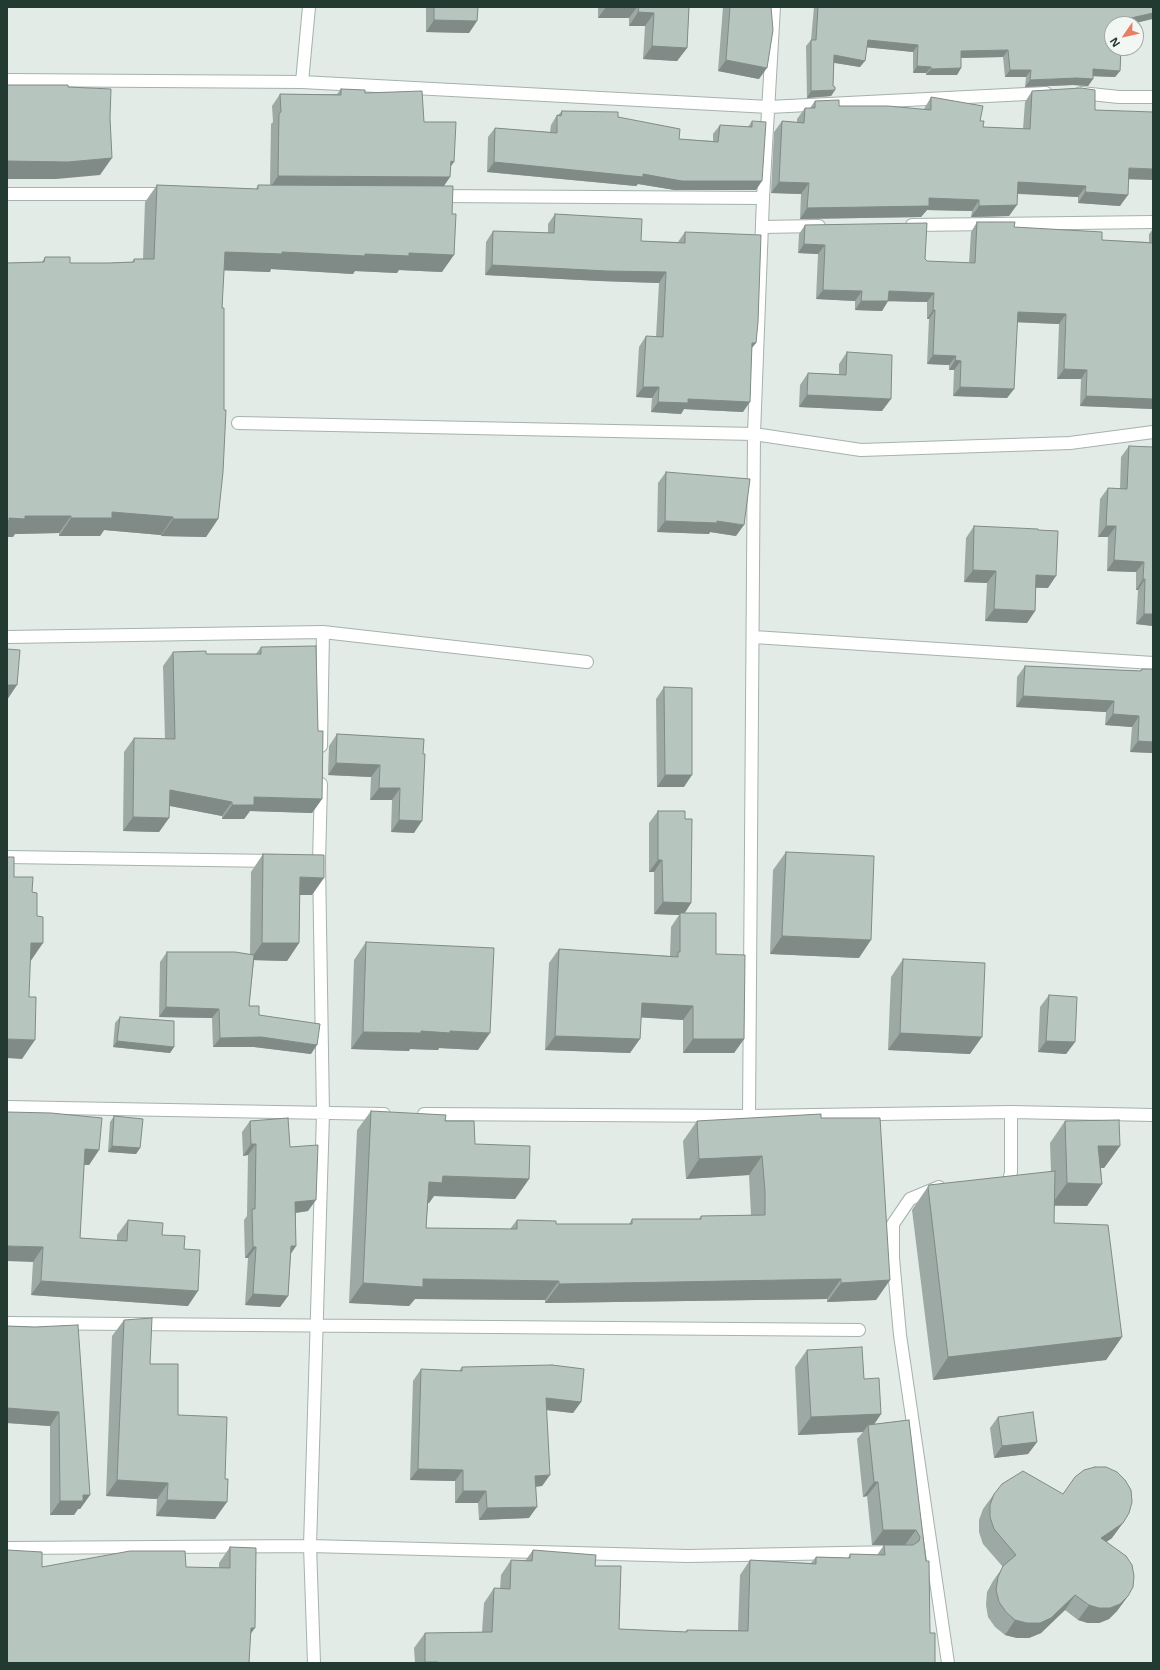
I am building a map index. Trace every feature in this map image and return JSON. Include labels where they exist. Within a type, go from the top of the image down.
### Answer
[{"type":"street","points":[[302,82],[309,7]]},
{"type":"street","points":[[750,1116],[754,434],[763,198],[774,7]]},
{"type":"street","points":[[7,80],[302,82],[769,107],[1057,92]]},
{"type":"street","points":[[1073,92],[1119,98],[1153,97]]},
{"type":"street","points":[[7,194],[174,194]]},
{"type":"street","points":[[421,196],[763,198]]},
{"type":"street","points":[[898,225],[1153,222]]},
{"type":"street","points":[[762,227],[834,226]]},
{"type":"street","points":[[238,423],[754,434],[861,450],[1070,443],[1153,432]]},
{"type":"street","points":[[7,637],[324,632],[587,662]]},
{"type":"street","points":[[321,759],[324,632]]},
{"type":"street","points":[[754,637],[1153,663]]},
{"type":"street","points":[[314,1663],[310,1546],[323,1114],[319,862],[321,775]]},
{"type":"street","points":[[7,857],[288,862]]},
{"type":"street","points":[[304,862],[319,862]]},
{"type":"street","points":[[7,1107],[323,1114],[394,1114]]},
{"type":"street","points":[[989,1186],[1004,1186],[1009,1181],[1011,1172],[1011,1112]]},
{"type":"street","points":[[410,1114],[750,1116],[1011,1112],[1153,1115]]},
{"type":"street","points":[[948,1663],[900,1335],[893,1258],[893,1224],[910,1199],[937,1187],[952,1186]]},
{"type":"street","points":[[7,1323],[317,1324],[859,1330]]},
{"type":"street","points":[[7,1548],[310,1546],[688,1556],[902,1552]]},
{"type":"building","points":[[434,7],[478,7],[477,21],[434,20]]},
{"type":"building","points":[[639,7],[689,7],[687,48],[652,46],[654,13],[638,12]]},
{"type":"building","points":[[730,7],[771,7],[773,30],[767,68],[726,60]]},
{"type":"building","points":[[818,7],[1153,7],[1153,13],[1140,16],[1104,16],[1104,56],[1121,56],[1120,71],[1093,69],[1093,79],[1077,78],[1030,80],[1031,70],[1010,70],[1008,50],[961,51],[961,68],[931,69],[931,67],[917,66],[918,45],[868,40],[865,61],[834,55],[833,86],[835,87],[835,90],[811,91],[811,40],[816,40]]},
{"type":"building","points":[[7,85],[68,85],[68,87],[111,89],[110,118],[112,158],[68,162],[7,161]]},
{"type":"building","points":[[1081,88],[1095,90],[1095,110],[1153,112],[1153,169],[1129,168],[1128,195],[1085,192],[1086,186],[1018,182],[1017,205],[979,206],[979,200],[929,198],[929,206],[807,208],[809,183],[779,182],[782,121],[804,123],[805,108],[815,108],[815,101],[839,100],[839,106],[888,106],[931,110],[931,97],[983,106],[980,121],[984,121],[983,127],[1030,129],[1032,91]]},
{"type":"building","points":[[341,89],[365,90],[365,93],[422,91],[424,122],[456,122],[454,162],[451,161],[450,177],[278,176],[279,113],[281,112],[280,94],[341,95]]},
{"type":"building","points":[[562,111],[618,112],[618,117],[680,129],[679,139],[718,142],[720,125],[752,127],[752,121],[766,122],[762,181],[682,181],[643,174],[643,177],[494,162],[495,128],[557,133],[557,115],[561,116]]},
{"type":"building","points":[[157,185],[258,189],[258,185],[453,186],[452,214],[456,214],[454,255],[409,253],[409,256],[365,254],[365,256],[282,252],[282,254],[225,252],[222,308],[224,308],[224,410],[226,410],[223,472],[218,519],[173,519],[173,517],[112,512],[112,518],[25,516],[25,519],[9,518],[9,521],[7,520],[7,263],[44,262],[45,257],[70,257],[70,263],[134,262],[134,259],[154,259]]},
{"type":"building","points":[[555,214],[642,219],[641,241],[685,243],[685,232],[761,235],[758,322],[756,343],[752,343],[750,402],[688,399],[688,403],[658,402],[659,387],[643,387],[646,336],[663,337],[666,272],[607,271],[492,265],[493,231],[554,233]]},
{"type":"building","points":[[977,222],[1015,222],[1014,227],[1102,232],[1102,240],[1153,243],[1153,399],[1086,396],[1087,370],[1064,369],[1066,314],[1018,312],[1014,389],[960,387],[961,361],[955,360],[956,356],[933,355],[935,310],[933,310],[934,293],[889,291],[888,301],[861,301],[862,291],[823,290],[825,245],[804,244],[805,225],[927,223],[925,259],[927,261],[975,263]]},
{"type":"building","points":[[847,352],[892,355],[891,399],[807,395],[808,373],[846,375]]},
{"type":"building","points":[[1129,446],[1153,447],[1153,614],[1144,614],[1144,562],[1114,560],[1116,526],[1106,526],[1108,488],[1127,489]]},
{"type":"building","points":[[666,472],[750,479],[744,525],[717,521],[717,523],[665,521]]},
{"type":"building","points":[[974,526],[1058,531],[1056,576],[1036,575],[1035,611],[994,609],[996,571],[973,570]]},
{"type":"building","points":[[316,646],[318,731],[323,731],[322,799],[254,797],[254,805],[232,805],[232,802],[170,790],[169,818],[133,817],[134,738],[175,739],[173,652],[206,651],[206,654],[261,654],[261,647]]},
{"type":"building","points":[[7,649],[20,650],[17,685],[7,685]]},
{"type":"building","points":[[1025,666],[1141,671],[1142,669],[1153,669],[1153,742],[1138,741],[1139,716],[1113,714],[1114,701],[1023,696]]},
{"type":"building","points":[[664,687],[692,688],[692,775],[665,775]]},
{"type":"building","points":[[337,734],[424,739],[423,754],[425,754],[422,821],[399,820],[400,788],[379,788],[380,765],[336,763]]},
{"type":"building","points":[[658,811],[685,811],[685,819],[692,819],[691,903],[663,902],[662,860],[658,860]]},
{"type":"building","points":[[786,852],[874,856],[871,940],[782,936]]},
{"type":"building","points":[[263,854],[324,855],[324,878],[300,877],[299,943],[262,943]]},
{"type":"building","points":[[7,857],[14,857],[14,877],[33,877],[32,892],[37,893],[37,916],[43,917],[43,943],[31,943],[29,997],[36,997],[35,1040],[7,1039]]},
{"type":"building","points":[[680,913],[716,913],[716,954],[745,955],[744,1039],[693,1039],[693,1006],[642,1003],[640,1039],[555,1036],[559,949],[678,957],[678,952],[680,952]]},
{"type":"building","points":[[366,942],[494,948],[490,1033],[450,1031],[450,1033],[421,1031],[421,1033],[363,1032]]},
{"type":"building","points":[[167,952],[235,952],[254,955],[249,1006],[259,1006],[259,1015],[320,1024],[317,1045],[261,1037],[220,1038],[219,1009],[166,1007]]},
{"type":"building","points":[[903,959],[985,963],[982,1037],[900,1033]]},
{"type":"building","points":[[1049,995],[1077,997],[1075,1042],[1046,1041]]},
{"type":"building","points":[[120,1017],[174,1021],[174,1047],[117,1041]]},
{"type":"building","points":[[371,1111],[446,1115],[445,1121],[474,1121],[475,1144],[530,1146],[529,1179],[443,1176],[442,1183],[429,1182],[426,1228],[517,1229],[517,1220],[556,1221],[556,1224],[632,1224],[632,1219],[701,1219],[701,1216],[765,1215],[765,1191],[762,1156],[699,1159],[697,1121],[821,1114],[821,1118],[880,1118],[890,1280],[841,1283],[841,1279],[559,1284],[559,1281],[423,1279],[423,1287],[363,1283]]},
{"type":"building","points":[[7,1112],[51,1113],[102,1118],[99,1150],[85,1149],[80,1238],[127,1241],[128,1220],[163,1223],[162,1235],[185,1236],[184,1249],[200,1250],[198,1291],[41,1281],[43,1247],[7,1246]]},
{"type":"building","points":[[114,1116],[143,1119],[140,1148],[112,1146]]},
{"type":"building","points":[[288,1118],[290,1147],[318,1145],[316,1200],[295,1202],[296,1246],[291,1246],[288,1296],[253,1294],[256,1247],[253,1247],[252,1209],[255,1209],[256,1144],[251,1144],[250,1121]]},
{"type":"building","points":[[1119,1120],[1120,1146],[1098,1146],[1102,1184],[1067,1183],[1065,1121]]},
{"type":"building","points":[[1055,1171],[1054,1223],[1108,1225],[1122,1337],[948,1357],[928,1187],[929,1185]]},
{"type":"building","points":[[152,1318],[150,1364],[178,1364],[178,1415],[227,1417],[225,1479],[228,1479],[227,1502],[167,1500],[168,1483],[117,1480],[124,1320]]},
{"type":"building","points":[[78,1325],[90,1495],[83,1495],[83,1501],[60,1501],[59,1412],[7,1408],[7,1326],[35,1327]]},
{"type":"building","points":[[862,1347],[864,1379],[879,1378],[881,1414],[811,1417],[807,1350]]},
{"type":"building","points":[[552,1365],[584,1369],[581,1402],[546,1398],[550,1475],[535,1476],[537,1507],[487,1508],[486,1491],[463,1491],[463,1470],[418,1469],[421,1369],[462,1371],[462,1367]]},
{"type":"building","points":[[1033,1412],[1037,1442],[1002,1446],[998,1417]]},
{"type":"building","points":[[909,1420],[926,1561],[929,1561],[930,1633],[935,1633],[935,1663],[425,1662],[425,1633],[492,1632],[494,1588],[510,1589],[511,1560],[532,1561],[533,1550],[596,1555],[595,1566],[621,1566],[619,1629],[687,1632],[687,1630],[748,1631],[750,1560],[816,1564],[816,1557],[850,1558],[850,1554],[885,1555],[884,1545],[913,1545],[919,1541],[920,1537],[916,1530],[883,1530],[878,1482],[874,1482],[868,1425]]},
{"type":"building","points":[[1095,1467],[1106,1467],[1117,1472],[1125,1480],[1131,1490],[1132,1502],[1129,1513],[1123,1523],[1101,1538],[1126,1556],[1132,1565],[1134,1576],[1133,1587],[1128,1596],[1120,1604],[1110,1608],[1099,1608],[1089,1605],[1075,1595],[1051,1618],[1040,1623],[1027,1623],[1015,1620],[1006,1612],[999,1602],[996,1590],[998,1577],[1003,1566],[1016,1555],[994,1529],[990,1517],[990,1505],[994,1494],[1002,1484],[1023,1471],[1063,1494],[1075,1477],[1084,1470]]},
{"type":"building","points":[[230,1547],[256,1548],[255,1628],[251,1628],[249,1663],[7,1663],[7,1550],[42,1552],[42,1567],[130,1551],[185,1551],[186,1567],[230,1568]]}]
